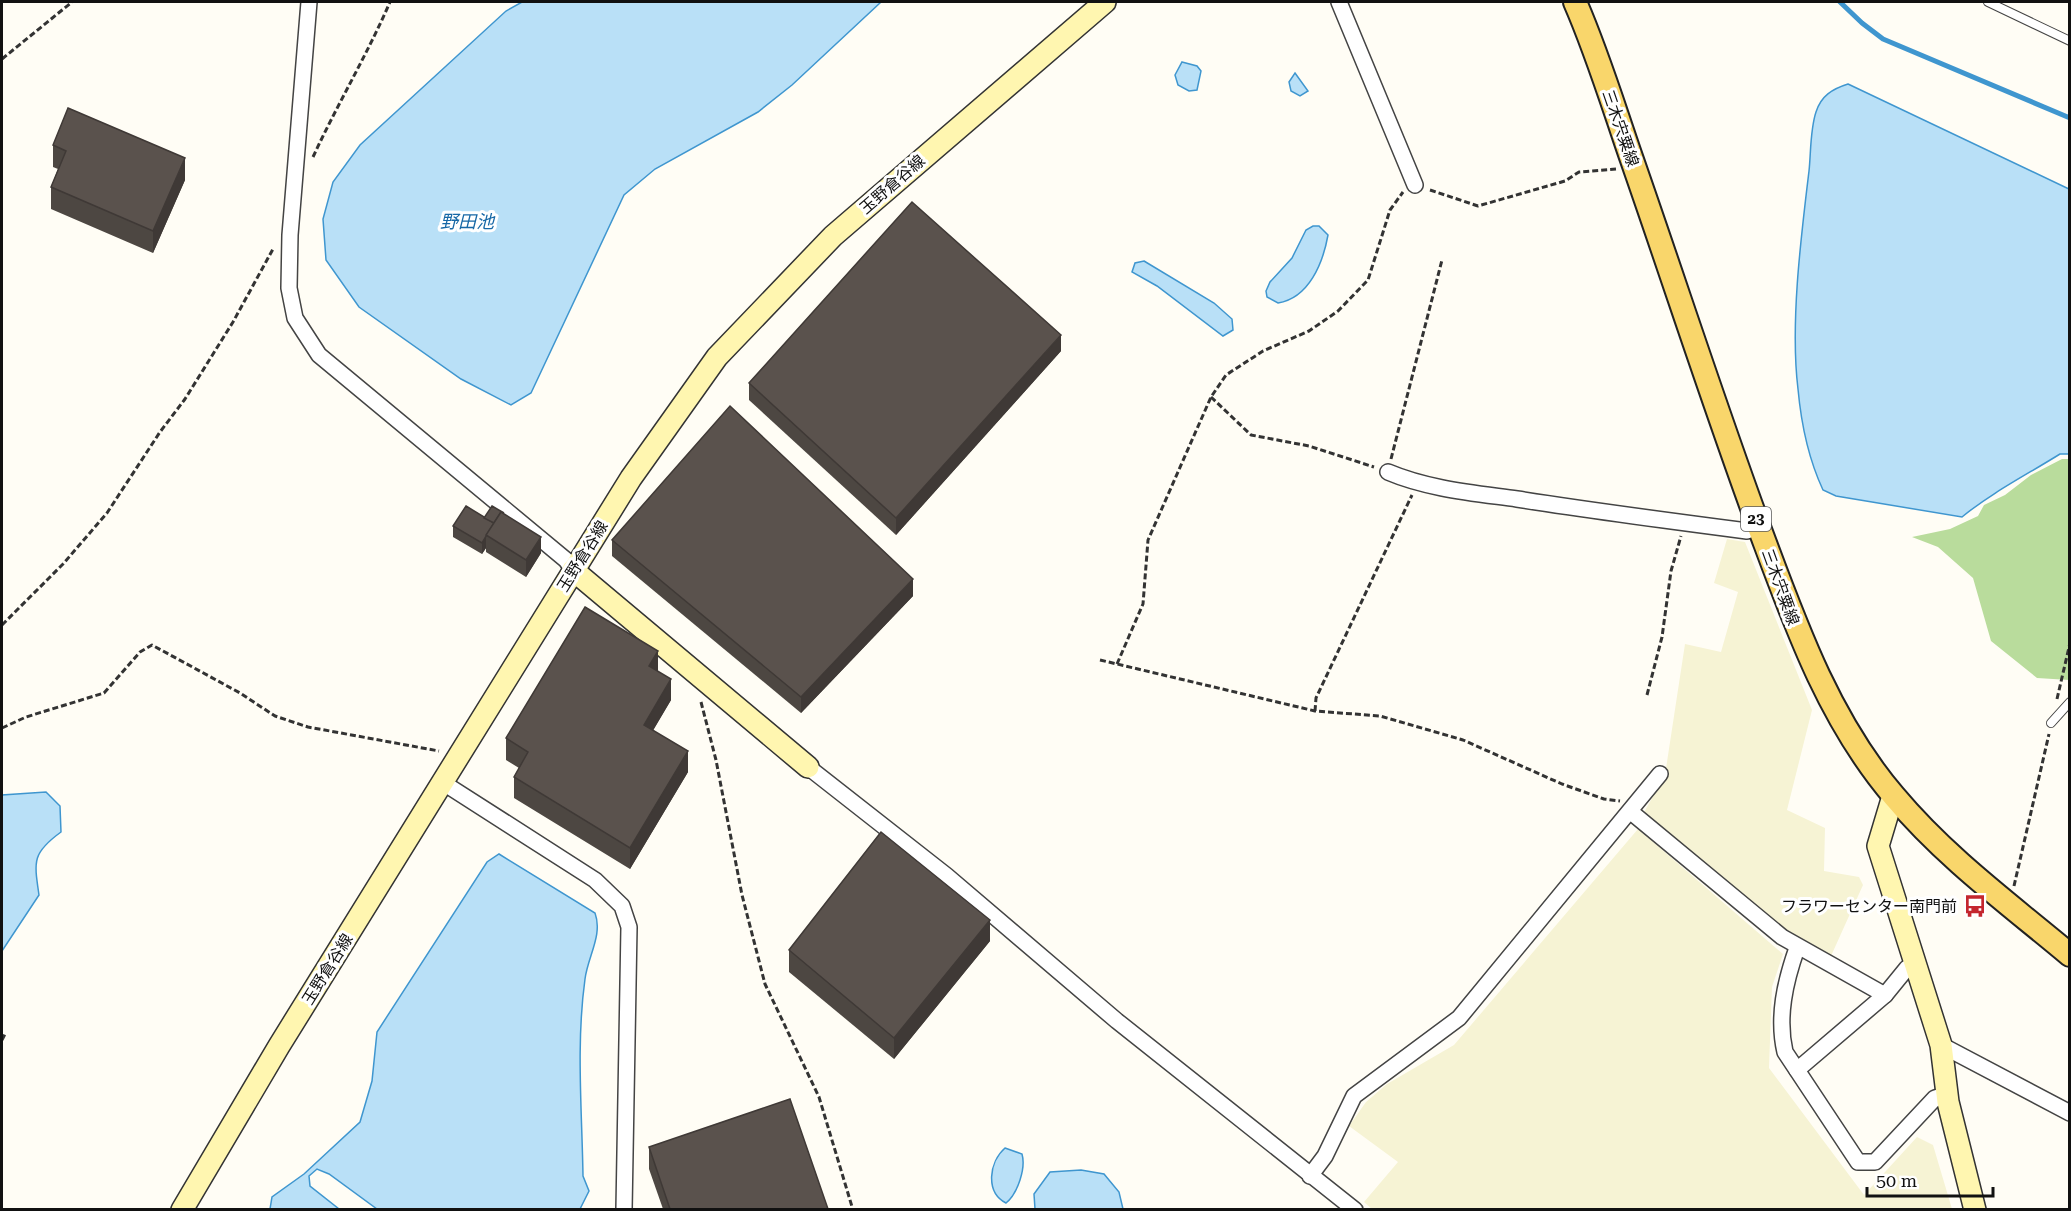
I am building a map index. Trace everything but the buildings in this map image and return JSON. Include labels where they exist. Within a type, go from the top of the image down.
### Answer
[{"type":"main road","name":"玉野倉谷線","points":[[182,1209],[573,570],[681,404],[717,357],[833,236],[1105,2]]},
{"type":"main road","name":"三木宍粟線","points":[[1575,2],[1633,161],[1740,478],[1794,625],[1848,732],[1893,796],[1960,866],[2070,955]]},
{"type":"main road","points":[[573,570],[808,768]]},
{"type":"main road","points":[[1893,796],[1878,846],[1941,1045],[1947,1094],[1975,1209]]},
{"type":"street","points":[[309,2],[290,235],[289,288],[296,318],[319,355],[566,560],[573,570]]},
{"type":"street","points":[[1338,2],[1415,185]]},
{"type":"street","points":[[1388,472],[1417,482],[1513,499],[1747,531],[1759,525]]},
{"type":"street","points":[[808,768],[947,876],[1117,1021],[1310,1176],[1355,1209]]},
{"type":"street","points":[[1310,1176],[1325,1156],[1354,1096],[1459,1018],[1660,774]]},
{"type":"street","points":[[442,782],[595,880],[622,906],[629,927],[624,1209]]},
{"type":"street","points":[[1631,812],[1797,948],[1885,995]]},
{"type":"street","points":[[1797,948],[1783,999],[1782,1037],[1785,1052],[1858,1162],[1875,1162],[1935,1098],[1947,1094]]},
{"type":"street","points":[[1797,1070],[1885,995],[1907,968],[1916,963]]},
{"type":"street","points":[[1941,1045],[2070,1113]]},
{"type":"lane","points":[[1988,2],[2070,41]]},
{"type":"lane","points":[[2051,723],[2070,702]]},
{"type":"path","points":[[2,59],[72,2]]},
{"type":"path","points":[[295,172],[307,169],[344,91],[376,35],[390,2]]},
{"type":"path","points":[[1117,664],[1143,604],[1148,540],[1211,397],[1226,375],[1263,351],[1309,331],[1338,311],[1368,280],[1390,210],[1404,190],[1415,185],[1478,206],[1565,181],[1579,172],[1618,169],[1633,161]]},
{"type":"path","points":[[2,625],[63,564],[107,513],[160,432],[185,399],[233,322],[276,244],[290,235]]},
{"type":"path","points":[[1211,397],[1251,435],[1309,446],[1388,472],[1442,260]]},
{"type":"path","points":[[1315,711],[1316,698],[1417,482]]},
{"type":"path","points":[[1647,695],[1662,637],[1671,571],[1685,523]]},
{"type":"path","points":[[2009,905],[2070,643]]},
{"type":"path","points":[[2,728],[26,717],[104,693],[140,652],[152,645],[224,684],[275,716],[308,727],[458,756]]},
{"type":"path","points":[[1100,660],[1315,711],[1380,716],[1463,740],[1562,784],[1604,799],[1625,801],[1631,812]]},
{"type":"path","points":[[707,683],[700,698],[716,759],[742,895],[765,984],[819,1097],[853,1209]]},
{"type":"path","points":[[2,1040],[5,1034]]},
{"type":"shaded area","points":[[1727,539],[1745,542],[1812,710],[1787,810],[1825,828],[1824,871],[1859,877],[1863,885],[1831,956],[1793,938],[1642,816],[1665,775],[1685,644],[1721,652],[1738,592],[1714,583]]},
{"type":"shaded area","points":[[1638,829],[1783,954],[1772,987],[1769,1068],[1864,1195],[1917,1137],[1933,1145],[1952,1209],[1373,1210],[1364,1202],[1398,1162],[1349,1126],[1366,1102],[1387,1084],[1454,1045]]},
{"type":"green space","points":[[2062,459],[2070,459],[2069,680],[2037,678],[1991,641],[1973,578],[1938,547],[1912,537],[1950,529],[1978,516],[1984,505],[2005,495],[2031,475]]},
{"type":"water","name":"野田池","points":[[522,2],[881,2],[792,85],[758,112],[655,169],[624,195],[531,393],[511,405],[461,379],[359,307],[326,260],[323,219],[333,182],[360,145],[506,11]]},
{"type":"water","points":[[1182,62],[1197,66],[1201,71],[1197,90],[1189,91],[1178,85],[1175,75]]},
{"type":"water","points":[[1295,73],[1308,91],[1300,96],[1291,91],[1289,82]]},
{"type":"water","points":[[1848,84],[2069,189],[2069,454],[2060,454],[1997,492],[1962,517],[1836,496],[1823,490],[1810,454],[1799,402],[1795,337],[1812,134],[1816,112],[1824,97]]},
{"type":"water","points":[[1319,226],[1328,235],[1313,278],[1306,287],[1289,300],[1278,303],[1267,297],[1266,291],[1270,282],[1292,258],[1306,230]]},
{"type":"water","points":[[1144,261],[1214,303],[1232,319],[1233,330],[1223,336],[1157,286],[1132,272],[1135,263]]},
{"type":"water","points":[[46,792],[60,806],[61,832],[40,852],[36,866],[39,895],[2,951],[2,795]]},
{"type":"water","points":[[499,854],[595,913],[597,921],[596,937],[585,979],[582,1003],[580,1078],[583,1176],[589,1191],[580,1209],[377,1209],[329,1174],[317,1169],[309,1176],[310,1186],[339,1209],[270,1209],[272,1197],[304,1174],[360,1122],[372,1081],[377,1032],[487,862]]},
{"type":"water","points":[[1005,1148],[1022,1154],[1023,1160],[1022,1173],[1017,1187],[1006,1203],[999,1198],[992,1184],[995,1161]]},
{"type":"water","points":[[1081,1170],[1104,1174],[1119,1192],[1123,1209],[1035,1209],[1034,1194],[1050,1172]]},
{"type":"waterway","points":[[1840,2],[1883,39],[2070,118]]},
{"type":"place","name":"フラワーセンター南門前","points":[[1975,906]]}]
